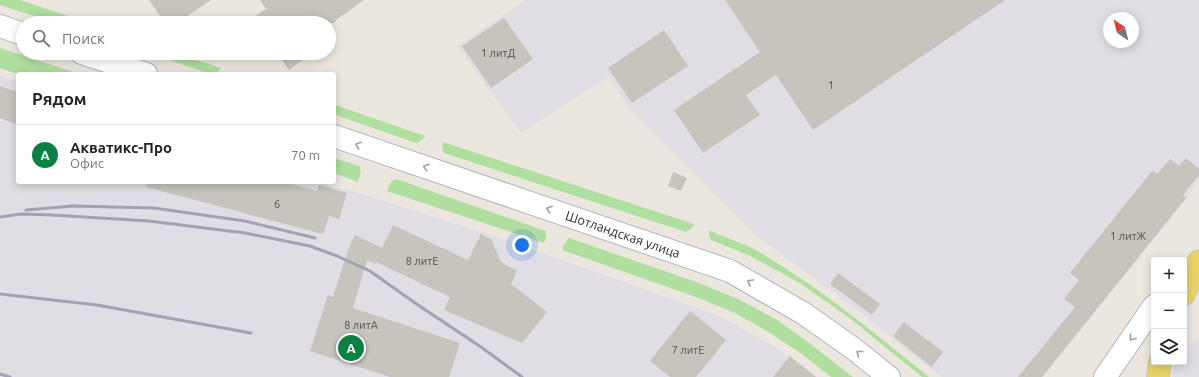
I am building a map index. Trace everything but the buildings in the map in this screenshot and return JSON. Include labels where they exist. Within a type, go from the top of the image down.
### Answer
[{"type":"main road","points":[[1184,293],[1193,268]]},
{"type":"main road","points":[[1158,377],[1160,365]]},
{"type":"street","points":[[0,26],[16,32]]},
{"type":"street","points":[[103,60],[140,72]]},
{"type":"street","name":"Шотландская улица","points":[[336,137],[730,271],[803,313],[854,349],[889,377]]},
{"type":"street","points":[[1105,377],[1151,310]]},
{"type":"shaded area","points":[[525,0],[1199,0],[1199,179],[1187,198],[1043,377],[942,377],[857,310],[758,237],[630,110],[608,77],[521,133],[457,46]]},
{"type":"shaded area","points":[[0,76],[16,81],[16,184],[323,184],[353,191],[503,239],[720,316],[777,348],[815,377],[0,377]]},
{"type":"shaded area","points":[[1199,337],[1199,377],[1172,377],[1175,365],[1187,365],[1187,347]]},
{"type":"green space","points":[[0,0],[20,0],[68,16],[34,16],[0,5]]},
{"type":"green space","points":[[0,48],[16,53],[16,60],[36,60],[73,72],[16,72],[16,73],[0,68]]},
{"type":"green space","points":[[169,60],[196,60],[221,68],[218,72],[204,72]]},
{"type":"green space","points":[[336,105],[425,136],[422,140],[416,143],[336,115]]},
{"type":"green space","points":[[443,142],[694,224],[692,228],[686,232],[444,153],[442,147]]},
{"type":"green space","points":[[336,159],[359,166],[361,172],[358,182],[336,174]]},
{"type":"green space","points":[[396,179],[546,231],[544,243],[387,191],[391,182]]},
{"type":"green space","points":[[709,230],[754,249],[800,278],[822,293],[929,377],[922,377],[852,320],[800,283],[748,255],[711,240]]},
{"type":"green space","points":[[569,238],[699,283],[740,300],[777,320],[853,377],[831,377],[801,353],[735,313],[696,297],[562,250]]},
{"type":"railway","points":[[26,210],[73,206],[154,208],[245,221],[315,238]]},
{"type":"railway","points":[[0,217],[21,214],[149,221],[245,233],[310,246],[370,271],[522,377]]},
{"type":"railway","points":[[0,294],[97,305],[251,333]]},
{"type":"railway","points":[[0,374],[10,377]]},
{"type":"place","name":"Акватикс-Про","points":[[351,348]]}]
